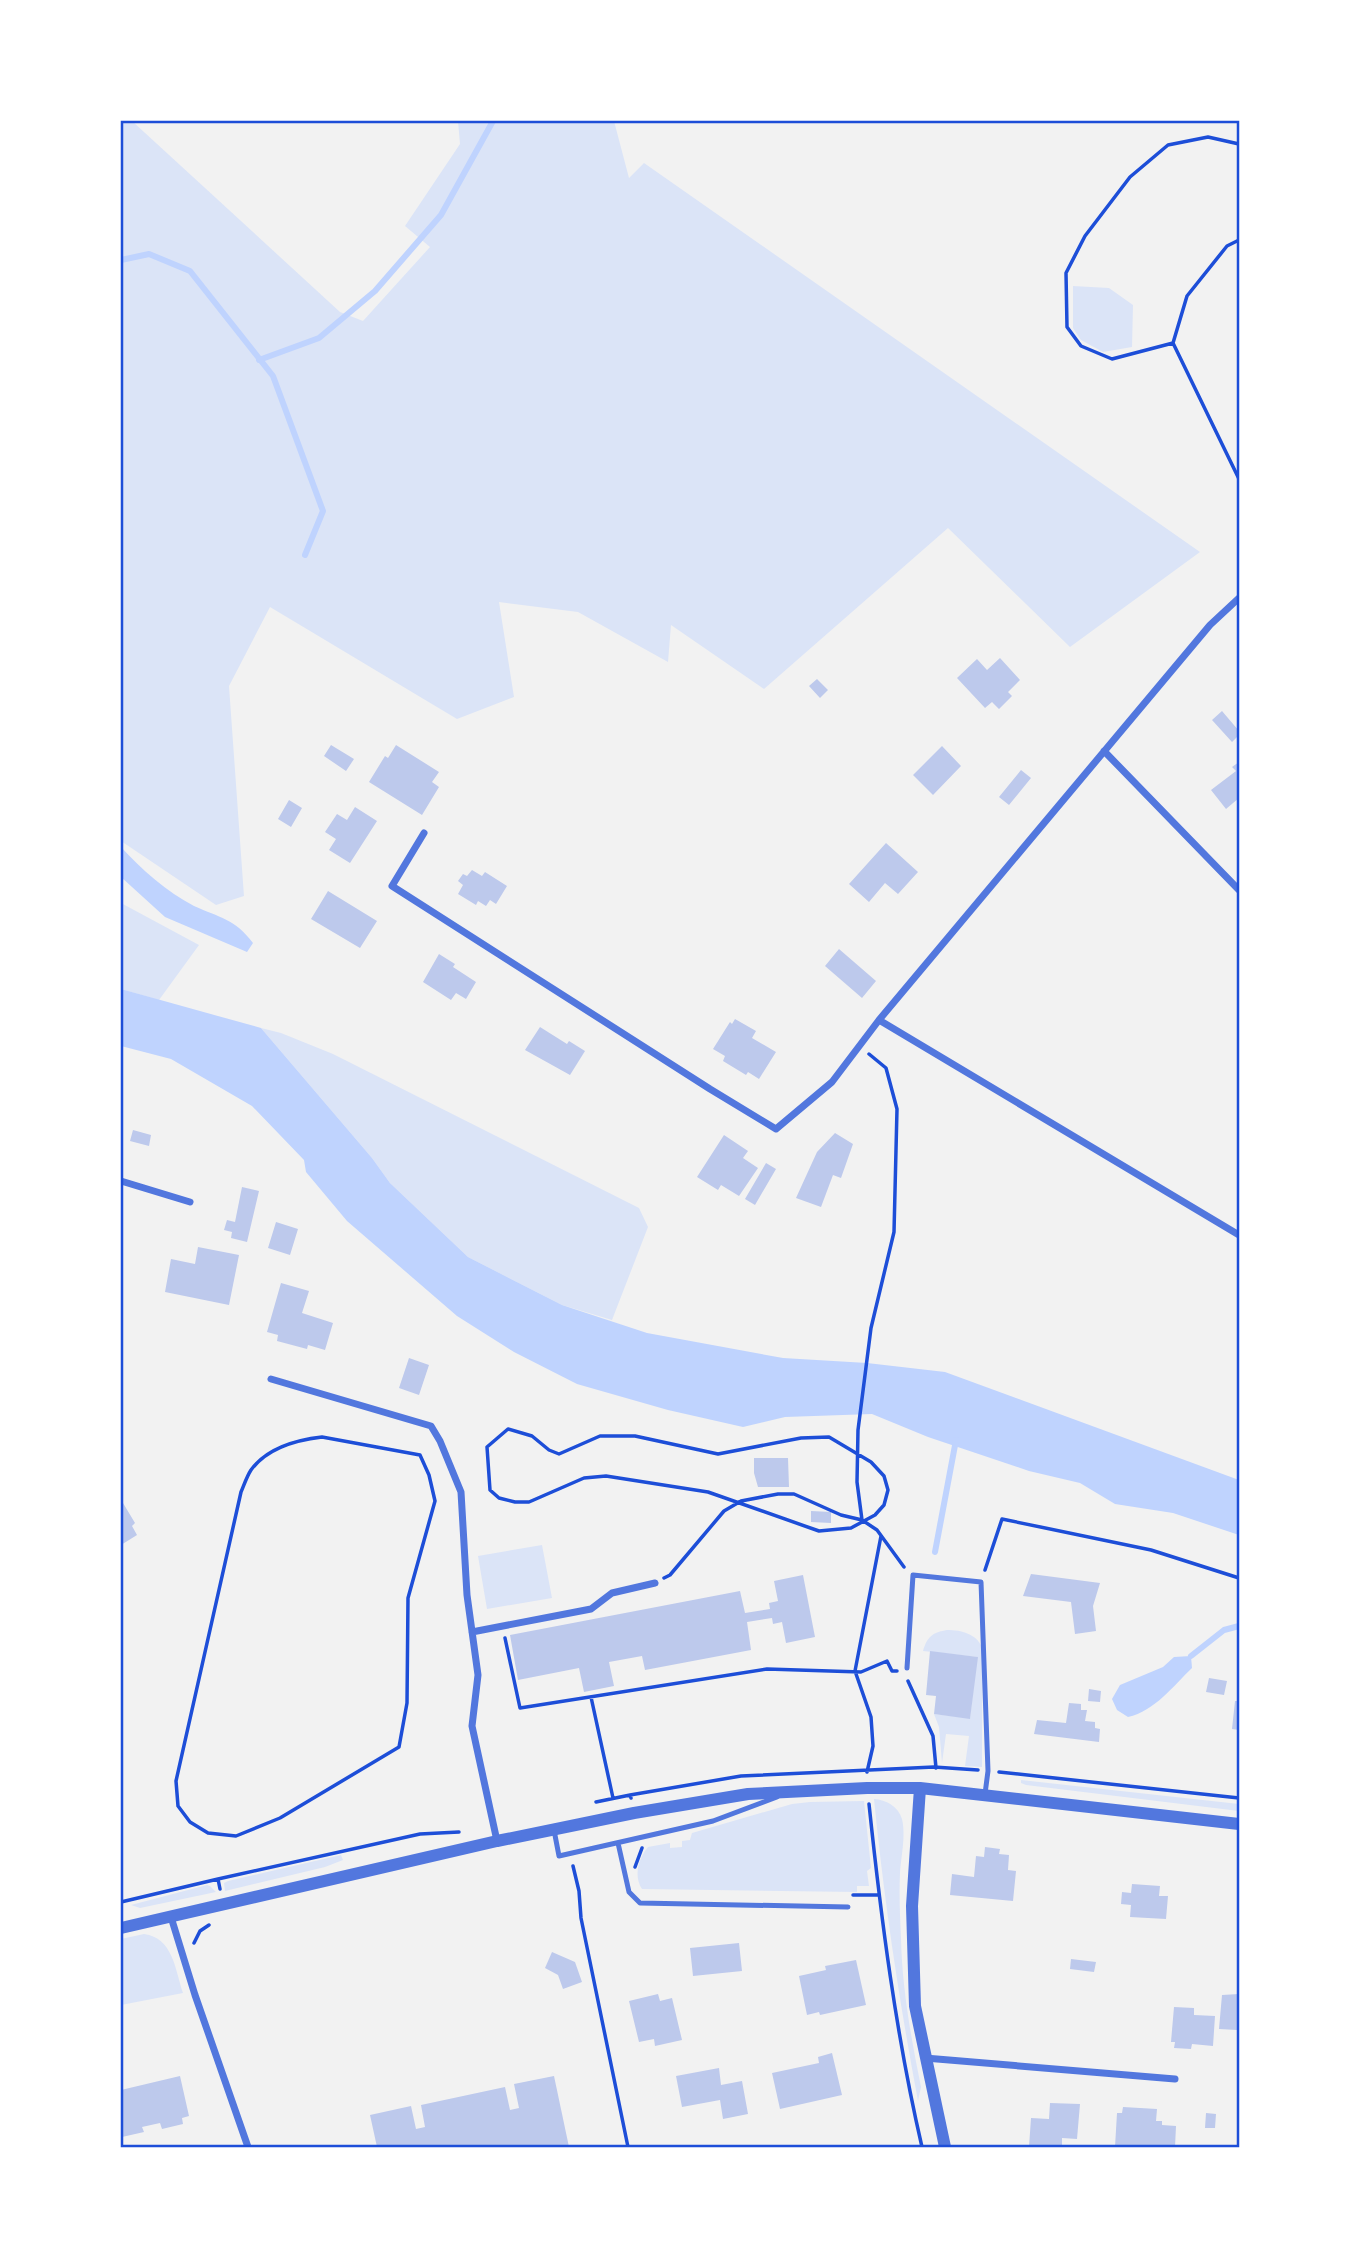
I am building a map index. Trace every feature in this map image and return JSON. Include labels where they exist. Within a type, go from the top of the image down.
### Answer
[{"type":"street","points":[[424,833],[392,886],[776,1129],[832,1082],[879,1020],[1104,751],[1210,625],[1239,597]]},
{"type":"street","points":[[1104,751],[1239,890]]},
{"type":"street","points":[[879,1020],[1239,1235]]},
{"type":"street","points":[[121,1181],[190,1202]]},
{"type":"street","points":[[271,1379],[430,1426],[440,1441],[461,1492],[467,1595],[478,1675],[472,1726],[497,1841]]},
{"type":"street","points":[[472,1632],[591,1609],[612,1592],[655,1583]]},
{"type":"street","points":[[920,1788],[912,1906],[915,2006],[944,2147]]},
{"type":"street","points":[[121,1925],[171,1917],[553,1829],[748,1794],[920,1788],[1239,1824]]},
{"type":"street","points":[[171,1917],[248,2147]]},
{"type":"street","points":[[925,2057],[1175,2079]]},
{"type":"lane","points":[[906,1670],[913,1575],[981,1582],[988,1770],[985,1794]]},
{"type":"lane","points":[[553,1829],[559,1856],[713,1821],[793,1791]]},
{"type":"lane","points":[[618,1843],[629,1892],[640,1903],[848,1907]]},
{"type":"path","points":[[1172,343],[1112,359],[1081,346],[1067,327],[1066,273],[1085,236],[1130,177],[1168,145],[1208,138],[1239,144]]},
{"type":"path","points":[[1239,240],[1227,246],[1187,296],[1172,343],[1239,480]]},
{"type":"path","points":[[860,1046],[886,1068],[897,1109],[894,1232],[871,1328],[858,1430],[857,1482],[862,1520]]},
{"type":"path","points":[[508,1429],[532,1436],[549,1450],[559,1454],[600,1436],[635,1436],[718,1454],[778,1442],[828,1437],[858,1454],[871,1462],[884,1476],[888,1490],[884,1505],[875,1515],[851,1528],[819,1531],[708,1492],[606,1476],[584,1478],[529,1502],[499,1498],[490,1490],[487,1447],[508,1429]]},
{"type":"path","points":[[322,1437],[420,1455],[429,1475],[435,1501],[408,1598],[407,1703],[399,1747],[280,1818],[236,1836],[208,1833],[190,1822],[178,1806],[176,1781],[241,1492],[251,1470],[274,1450],[299,1440],[322,1437]]},
{"type":"path","points":[[655,1583],[670,1575],[724,1511],[738,1503],[778,1494],[794,1494],[841,1515],[862,1520],[877,1530],[896,1558],[913,1575]]},
{"type":"path","points":[[981,1582],[1002,1519],[1151,1550],[1239,1578]]},
{"type":"path","points":[[881,1536],[855,1671],[871,1717],[873,1746],[867,1770],[867,1788],[878,1895],[912,2106],[922,2147]]},
{"type":"path","points":[[502,1626],[520,1709],[768,1669],[861,1672],[887,1661],[892,1671],[906,1670],[921,1713],[933,1736],[936,1768]]},
{"type":"path","points":[[591,1697],[613,1798]]},
{"type":"path","points":[[586,1805],[630,1795]]},
{"type":"path","points":[[121,1902],[420,1834],[493,1826]]},
{"type":"path","points":[[632,1874],[638,1861],[641,1842]]},
{"type":"path","points":[[570,1853],[628,2147]]},
{"type":"path","points":[[218,1879],[220,1891]]},
{"type":"path","points":[[851,1895],[878,1895]]},
{"type":"path","points":[[196,1949],[194,1942],[200,1931],[211,1923]]},
{"type":"shaded area","points":[[121,121],[132,121],[340,312],[363,321],[430,247],[405,226],[460,144],[458,121],[614,121],[629,178],[644,163],[1200,552],[1070,647],[948,528],[764,689],[671,625],[668,662],[578,612],[499,602],[514,697],[457,719],[270,607],[229,686],[244,896],[216,905],[121,841]]},
{"type":"shaded area","points":[[1073,286],[1109,288],[1133,305],[1132,347],[1103,352],[1081,340],[1073,328]]},
{"type":"shaded area","points":[[121,903],[199,945],[159,1000],[121,989]]},
{"type":"shaded area","points":[[261,1028],[333,1054],[639,1208],[648,1227],[612,1320],[562,1305],[468,1257],[390,1183],[372,1158]]},
{"type":"shaded area","points":[[542,1545],[552,1598],[487,1609],[478,1556]]},
{"type":"shaded area","points":[[947,1630],[968,1634],[982,1647],[982,1767],[965,1766],[969,1736],[946,1734],[942,1763],[939,1727],[934,1714],[970,1718],[977,1657],[923,1651],[931,1636]]},
{"type":"shaded area","points":[[1021,1780],[1239,1804],[1239,1811],[1026,1785],[1021,1783]]},
{"type":"shaded area","points":[[874,1799],[895,1807],[902,1819],[900,1889],[903,1975],[921,2087],[918,2101],[882,1875]]},
{"type":"shaded area","points":[[864,1801],[871,1868],[867,1871],[869,1886],[857,1886],[857,1892],[642,1889],[639,1884],[638,1867],[648,1847],[670,1843],[670,1848],[682,1847],[682,1841],[690,1840],[692,1833],[792,1804]]},
{"type":"shaded area","points":[[341,1855],[343,1860],[325,1867],[225,1891],[224,1883],[228,1881]]},
{"type":"shaded area","points":[[207,1885],[216,1892],[140,1908],[131,1905]]},
{"type":"shaded area","points":[[144,1934],[154,1937],[167,1948],[183,1993],[121,2005],[121,1939]]},
{"type":"water","points":[[121,847],[146,872],[174,894],[239,928],[253,943],[247,952],[165,917],[121,877]]},
{"type":"water","points":[[121,989],[261,1028],[372,1158],[390,1183],[468,1257],[562,1305],[647,1333],[783,1358],[867,1363],[945,1372],[1239,1480],[1239,1535],[1173,1513],[1115,1504],[1080,1483],[1029,1471],[928,1437],[872,1414],[785,1417],[743,1427],[668,1410],[577,1384],[514,1352],[457,1316],[347,1221],[306,1172],[304,1160],[252,1106],[171,1059],[121,1046]]},
{"type":"water","points":[[1191,1656],[1192,1668],[1155,1704],[1128,1717],[1117,1710],[1112,1699],[1120,1685],[1163,1667],[1174,1657]]},
{"type":"building","points":[[1000,658],[1020,680],[1008,692],[1012,696],[999,709],[992,702],[985,708],[957,678],[977,659],[987,670]]},
{"type":"building","points":[[817,679],[828,690],[820,698],[809,686]]},
{"type":"building","points":[[1222,711],[1239,731],[1239,735],[1232,742],[1212,720]]},
{"type":"building","points":[[331,745],[354,759],[346,771],[324,756]]},
{"type":"building","points":[[396,745],[439,772],[432,782],[439,787],[422,815],[369,782],[385,756],[388,758]]},
{"type":"building","points":[[942,746],[961,766],[933,795],[913,775]]},
{"type":"building","points":[[1239,762],[1239,798],[1226,809],[1211,790],[1236,771],[1232,767]]},
{"type":"building","points":[[1021,770],[1031,778],[1009,805],[999,797]]},
{"type":"building","points":[[289,800],[302,808],[291,827],[278,819]]},
{"type":"building","points":[[355,807],[377,821],[350,863],[329,850],[336,839],[325,832],[337,814],[347,820]]},
{"type":"building","points":[[886,843],[918,872],[898,894],[885,883],[869,902],[849,884]]},
{"type":"building","points":[[472,870],[482,876],[485,872],[507,886],[496,904],[490,900],[486,906],[478,901],[476,905],[458,894],[463,885],[458,881],[463,874],[467,876]]},
{"type":"building","points":[[328,891],[377,921],[360,948],[311,919]]},
{"type":"building","points":[[839,949],[876,981],[862,998],[825,966]]},
{"type":"building","points":[[439,954],[476,982],[466,999],[456,993],[451,1000],[423,982]]},
{"type":"building","points":[[735,1019],[756,1031],[752,1038],[776,1052],[759,1079],[748,1072],[746,1075],[723,1061],[725,1056],[713,1049],[730,1022],[732,1024]]},
{"type":"building","points":[[540,1027],[567,1044],[569,1041],[585,1051],[570,1075],[525,1050]]},
{"type":"building","points":[[133,1130],[151,1135],[149,1146],[130,1141]]},
{"type":"building","points":[[835,1133],[853,1144],[841,1178],[833,1175],[821,1207],[796,1198],[817,1152]]},
{"type":"building","points":[[724,1135],[748,1151],[743,1158],[758,1168],[739,1196],[721,1185],[718,1190],[697,1177]]},
{"type":"building","points":[[766,1163],[776,1169],[755,1205],[745,1199]]},
{"type":"building","points":[[242,1187],[259,1191],[247,1242],[231,1238],[232,1232],[224,1230],[227,1220],[235,1222]]},
{"type":"building","points":[[276,1222],[298,1229],[290,1255],[268,1248]]},
{"type":"building","points":[[198,1247],[239,1255],[229,1305],[165,1292],[171,1259],[195,1264]]},
{"type":"building","points":[[281,1283],[309,1291],[302,1313],[333,1323],[325,1350],[308,1345],[307,1349],[277,1341],[278,1335],[267,1332]]},
{"type":"building","points":[[409,1358],[429,1365],[419,1395],[399,1388]]},
{"type":"building","points":[[754,1458],[788,1458],[789,1487],[758,1487]]},
{"type":"building","points":[[123,1503],[135,1523],[132,1526],[137,1535],[121,1545],[121,1505]]},
{"type":"building","points":[[811,1511],[831,1512],[831,1523],[811,1522]]},
{"type":"building","points":[[1031,1574],[1100,1583],[1093,1606],[1096,1631],[1075,1634],[1071,1602],[1023,1596]]},
{"type":"building","points":[[803,1575],[815,1637],[786,1643],[782,1622],[773,1624],[772,1618],[747,1622],[751,1650],[645,1670],[642,1656],[609,1662],[614,1686],[584,1692],[579,1668],[518,1680],[510,1635],[740,1591],[745,1613],[770,1609],[769,1603],[778,1601],[774,1581]]},
{"type":"building","points":[[930,1651],[978,1657],[970,1719],[934,1714],[936,1696],[926,1695]]},
{"type":"building","points":[[1209,1678],[1227,1681],[1224,1695],[1206,1692]]},
{"type":"building","points":[[1089,1689],[1101,1691],[1100,1702],[1088,1701]]},
{"type":"building","points":[[1235,1701],[1239,1701],[1239,1730],[1232,1729]]},
{"type":"building","points":[[1069,1703],[1081,1704],[1081,1710],[1087,1710],[1085,1721],[1095,1722],[1095,1728],[1100,1729],[1099,1742],[1034,1734],[1037,1720],[1066,1723]]},
{"type":"building","points":[[985,1847],[1000,1849],[999,1854],[1009,1855],[1008,1870],[1016,1871],[1013,1901],[950,1895],[952,1874],[974,1877],[976,1856],[984,1857]]},
{"type":"building","points":[[1132,1884],[1160,1886],[1159,1896],[1168,1896],[1166,1919],[1130,1917],[1131,1905],[1121,1904],[1122,1892],[1131,1893]]},
{"type":"building","points":[[739,1943],[742,1971],[693,1976],[690,1948]]},
{"type":"building","points":[[552,1952],[575,1962],[582,1982],[563,1989],[558,1975],[545,1968]]},
{"type":"building","points":[[1071,1959],[1096,1962],[1094,1972],[1070,1969]]},
{"type":"building","points":[[856,1960],[866,2005],[820,2015],[819,2012],[807,2015],[799,1976],[826,1970],[825,1966]]},
{"type":"building","points":[[658,1994],[660,2001],[672,1998],[682,2040],[655,2046],[654,2039],[639,2042],[629,2001]]},
{"type":"building","points":[[1239,1994],[1237,2030],[1219,2029],[1222,1995]]},
{"type":"building","points":[[1174,2007],[1194,2008],[1194,2015],[1215,2016],[1213,2046],[1192,2044],[1191,2049],[1174,2048],[1175,2042],[1171,2042]]},
{"type":"building","points":[[832,2053],[842,2095],[780,2109],[772,2073],[819,2063],[818,2057]]},
{"type":"building","points":[[719,2068],[721,2085],[742,2081],[748,2114],[723,2119],[720,2100],[682,2107],[676,2076]]},
{"type":"building","points":[[180,2076],[189,2116],[182,2118],[183,2124],[162,2129],[160,2123],[142,2127],[144,2132],[122,2137],[121,2090]]},
{"type":"building","points":[[554,2076],[569,2147],[377,2147],[370,2115],[411,2106],[416,2129],[425,2127],[421,2105],[505,2087],[510,2110],[519,2108],[514,2084]]},
{"type":"building","points":[[1050,2103],[1080,2104],[1077,2139],[1062,2138],[1062,2147],[1029,2147],[1031,2118],[1049,2119]]},
{"type":"building","points":[[1123,2107],[1157,2109],[1156,2121],[1162,2121],[1162,2125],[1176,2126],[1175,2147],[1115,2147],[1117,2113],[1122,2113]]},
{"type":"building","points":[[1206,2113],[1216,2114],[1215,2128],[1205,2128]]},
{"type":"waterway","points":[[259,360],[319,338],[375,291],[441,215],[493,121]]},
{"type":"waterway","points":[[121,260],[149,254],[190,271],[273,376],[323,511],[305,555]]},
{"type":"waterway","points":[[935,1552],[956,1440]]},
{"type":"waterway","points":[[1191,1656],[1224,1630],[1239,1626]]}]
